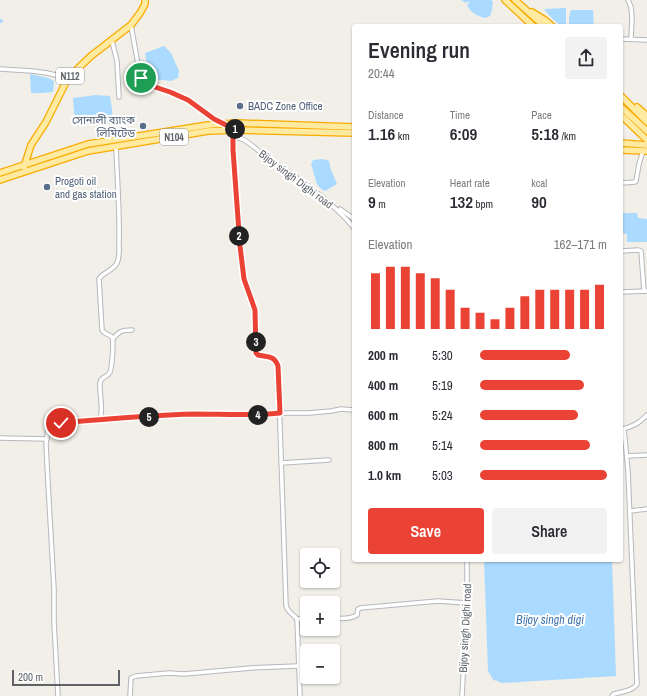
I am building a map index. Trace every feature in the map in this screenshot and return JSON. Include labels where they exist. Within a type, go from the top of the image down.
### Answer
[{"type":"highway","name":"N112","points":[[21,173],[31,144],[46,122],[68,78],[91,56],[131,25],[140,13],[144,0]]},
{"type":"highway","points":[[505,0],[531,24]]},
{"type":"highway","points":[[515,0],[542,24]]},
{"type":"highway","points":[[526,10],[534,12],[549,24]]},
{"type":"highway","points":[[521,14],[527,24]]},
{"type":"highway","points":[[623,94],[647,116]]},
{"type":"highway","points":[[623,98],[647,122]]},
{"type":"highway","points":[[623,109],[647,131]]},
{"type":"highway","points":[[623,117],[647,140]]},
{"type":"highway","name":"N104","points":[[0,173],[88,144],[208,125],[352,126]]},
{"type":"highway","name":"N104","points":[[0,180],[88,150],[208,131],[236,130],[352,133]]},
{"type":"highway","points":[[623,143],[647,144]]},
{"type":"highway","points":[[623,150],[645,151]]},
{"type":"street","points":[[628,0],[631,7],[632,18],[631,39]]},
{"type":"street","points":[[131,25],[141,78],[146,83],[188,100],[214,119],[236,130],[233,138],[240,246],[244,279],[255,310],[255,349],[258,355],[272,357],[276,360],[278,366],[286,609],[297,619],[300,696]]},
{"type":"street","points":[[623,39],[647,40]]},
{"type":"street","points":[[112,41],[118,61],[119,97]]},
{"type":"street","points":[[0,69],[32,71],[68,78]]},
{"type":"street","name":"Bijoy singh Dighi road","points":[[233,138],[243,139],[248,142],[266,157],[308,186],[344,216],[352,226]]},
{"type":"street","points":[[113,339],[110,335],[102,331],[98,282],[100,276],[112,269],[118,259],[119,221],[116,146]]},
{"type":"street","points":[[623,183],[636,181],[639,164],[645,151]]},
{"type":"street","points":[[336,205],[352,218]]},
{"type":"street","points":[[623,251],[641,251],[645,291],[623,292]]},
{"type":"street","points":[[100,420],[102,399],[100,383],[103,378],[108,376],[110,372],[113,339],[123,330],[132,330]]},
{"type":"street","points":[[58,696],[48,483],[48,428],[52,425],[61,423],[194,414],[263,415],[280,413],[309,413],[341,409],[352,410]]},
{"type":"street","points":[[612,696],[636,687],[637,684],[627,456],[623,429],[643,420],[647,414]]},
{"type":"street","points":[[0,438],[47,439]]},
{"type":"street","points":[[627,456],[647,455]]},
{"type":"street","points":[[282,463],[329,460]]},
{"type":"street","points":[[630,511],[647,509]]},
{"type":"street","name":"Bijoy singh Dighi road","points":[[462,696],[467,604],[467,562]]},
{"type":"street","points":[[340,619],[354,617],[357,615],[358,609],[360,608],[438,601],[467,604]]},
{"type":"street","points":[[130,696],[131,678],[133,676],[298,666]]},
{"type":"water","points":[[461,0],[491,0],[493,2],[490,16],[485,18],[474,14],[467,5],[469,3],[468,1],[466,3]]},
{"type":"water","points":[[566,8],[566,24],[559,24],[556,22],[544,9]]},
{"type":"water","points":[[571,10],[593,10],[594,24],[569,24]]},
{"type":"water","points":[[164,46],[171,53],[179,71],[178,78],[171,81],[153,79],[147,64],[145,53]]},
{"type":"water","points":[[30,74],[54,81],[53,92],[31,93]]},
{"type":"water","points":[[96,95],[110,96],[113,123],[75,125],[73,98]]},
{"type":"water","points":[[323,159],[329,161],[337,184],[325,191],[321,189],[317,183],[311,165],[313,160]]},
{"type":"water","points":[[623,213],[637,213],[638,218],[647,219],[647,242],[627,242],[627,234],[623,233]]},
{"type":"water","name":"Bijoy singh digi","points":[[484,562],[612,562],[616,676],[502,683],[495,680],[494,681],[488,671]]},
{"type":"place","name":"BADC Zone Office","points":[[240,106]]},
{"type":"place","name":"সোনালী ব্যাংক লিমিটেড","points":[[143,126]]},
{"type":"place","name":"Progoti oil and gas station","points":[[47,187]]},
{"type":"route","points":[[61,423],[194,414],[263,415],[280,413],[278,366],[276,360],[272,357],[258,355],[256,353],[255,310],[244,279],[233,150],[233,138],[236,130],[214,119],[188,100],[146,83],[141,78]]}]
